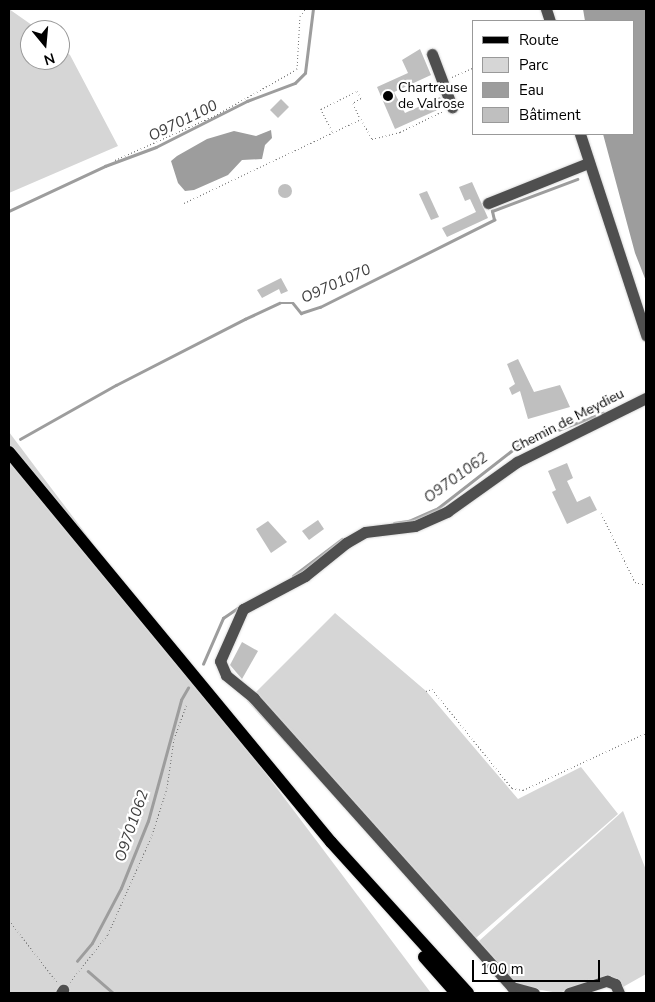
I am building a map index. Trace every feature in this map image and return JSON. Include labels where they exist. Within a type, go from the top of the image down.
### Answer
[{"type":"main road","points":[[9,452],[376,894],[468,993]]},
{"type":"main road","points":[[376,894],[406,936],[456,993]]},
{"type":"street","points":[[432,54],[452,106]]},
{"type":"street","points":[[580,135],[646,335]]},
{"type":"street","points":[[488,203],[588,163]]},
{"type":"street","name":"Chemin de Meydieu","points":[[534,993],[512,988],[254,698],[226,676],[220,661],[243,609],[305,576],[346,543],[365,532],[415,526],[448,511],[517,462],[646,398]]},
{"type":"street","points":[[569,993],[607,981],[615,984],[620,993]]},
{"type":"path","points":[[115,160],[214,116],[297,69],[300,16],[305,9]]},
{"type":"path","points":[[442,82],[472,68]]},
{"type":"path","points":[[333,132],[321,109],[357,90],[361,98],[353,103],[372,139],[400,132],[452,106]]},
{"type":"path","points":[[184,203],[361,119]]},
{"type":"path","points":[[600,513],[635,582],[646,585]]},
{"type":"path","points":[[426,690],[432,689],[512,788],[523,790],[646,734]]},
{"type":"path","points":[[9,920],[62,992],[108,934],[148,844],[167,788],[174,739],[187,703]]},
{"type":"green space","points":[[9,9],[25,20],[20,20],[20,70],[70,70],[70,55],[118,146],[9,193]]},
{"type":"green space","points":[[9,432],[431,993],[9,993]]},
{"type":"green space","points":[[335,613],[426,691],[518,799],[581,767],[618,814],[469,944],[247,701]]},
{"type":"green space","points":[[623,811],[646,870],[646,974],[623,987],[617,979],[605,977],[559,993],[515,986],[482,952],[479,941]]},
{"type":"water","points":[[583,9],[646,9],[646,281],[635,253],[603,135],[635,135],[635,20],[585,20]]},
{"type":"water","points":[[271,130],[272,138],[265,145],[262,159],[242,160],[228,175],[194,190],[185,191],[178,183],[171,161],[177,156],[207,139],[234,131],[256,136]]},
{"type":"building","name":"Chartreuse de Valrose","points":[[420,49],[431,75],[394,92],[405,113],[440,97],[444,107],[395,129],[377,87],[408,73],[402,60]]},
{"type":"building","points":[[281,99],[289,107],[278,118],[270,110]]},
{"type":"building","points":[[472,182],[488,218],[447,237],[442,228],[476,212],[470,199],[465,201],[459,187]]},
{"type":"building","points":[[285,184],[290,186],[292,191],[290,196],[285,198],[280,196],[278,191],[280,186]]},
{"type":"building","points":[[427,191],[439,217],[431,220],[419,194]]},
{"type":"building","points":[[281,278],[288,291],[281,294],[279,289],[262,298],[257,290]]},
{"type":"building","points":[[518,359],[534,392],[560,385],[570,407],[528,419],[520,391],[512,395],[509,388],[515,384],[507,364]]},
{"type":"building","points":[[567,463],[573,478],[567,481],[577,502],[590,496],[597,510],[567,524],[552,492],[556,490],[548,471]]},
{"type":"building","points":[[318,520],[324,529],[309,540],[302,531]]},
{"type":"building","points":[[268,521],[287,542],[271,553],[256,529]]},
{"type":"building","points":[[242,642],[258,651],[242,679],[230,665]]},
{"type":"waterway","name":"O9701100","points":[[9,211],[105,166],[156,147],[247,101],[295,83],[305,73],[313,9]]},
{"type":"waterway","name":"O9701070","points":[[20,439],[116,385],[245,319],[280,303],[293,303],[301,313],[320,307],[494,220],[492,211],[577,179]]},
{"type":"waterway","name":"O9701062","points":[[394,523],[409,521],[438,508],[519,445],[603,413]]},
{"type":"waterway","name":"O9701062","points":[[293,576],[342,539]]},
{"type":"waterway","name":"O9701062","points":[[203,664],[223,618],[238,608]]},
{"type":"waterway","name":"O9701062","points":[[77,961],[92,943],[121,888],[148,821],[181,700],[188,688]]},
{"type":"waterway","name":"O9701062","points":[[88,971],[113,993]]},
{"type":"place","name":"Chartreuse de Valrose","points":[[388,96]]}]
